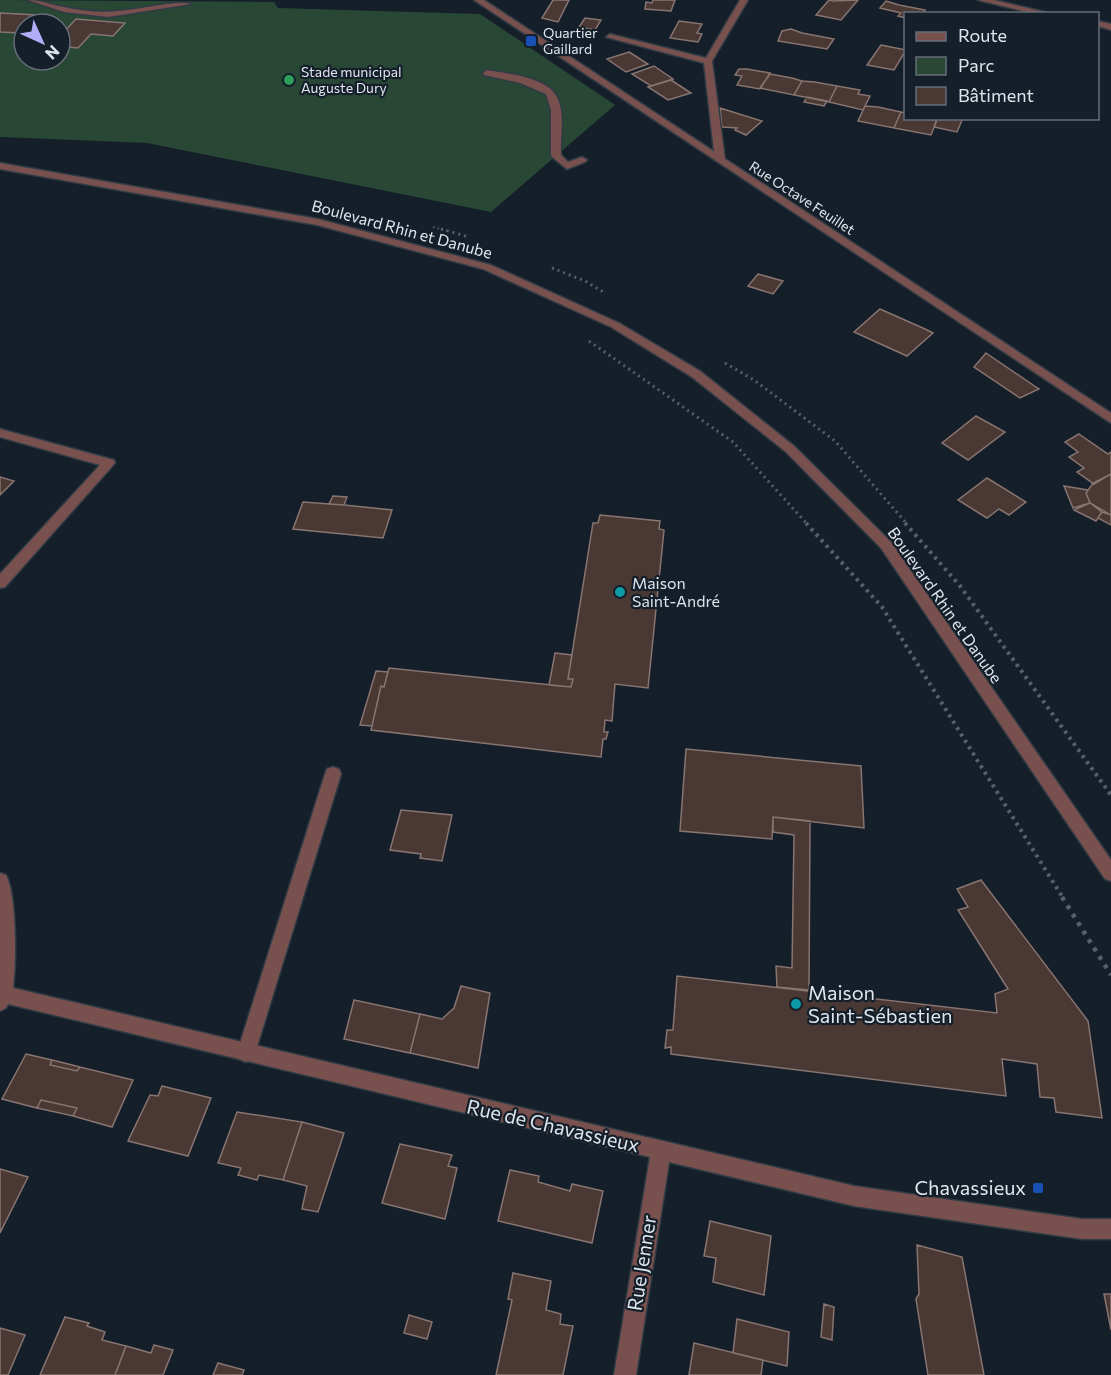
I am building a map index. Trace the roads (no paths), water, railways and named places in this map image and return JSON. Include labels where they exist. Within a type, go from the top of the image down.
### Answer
[{"type":"street","points":[[32,0],[52,9],[120,14],[172,2],[188,4]]},
{"type":"street","name":"Rue Octave Feuillet","points":[[478,0],[1111,419]]},
{"type":"street","points":[[720,160],[708,61],[744,0]]},
{"type":"street","points":[[982,0],[1039,12]]},
{"type":"street","points":[[610,37],[708,61]]},
{"type":"street","points":[[487,73],[528,82],[546,90],[553,98],[556,156],[567,166],[582,160]]},
{"type":"street","name":"Boulevard Rhin et Danube","points":[[0,166],[318,222],[487,267],[615,325],[696,374],[790,449],[886,545],[1111,874]]},
{"type":"street","points":[[0,433],[109,464],[0,583]]},
{"type":"street","points":[[246,1053],[333,774]]},
{"type":"street","points":[[0,880],[6,957],[1,997]]},
{"type":"street","name":"Rue de Chavassieux","points":[[1,997],[854,1196],[1060,1226],[1111,1229]]},
{"type":"street","name":"Rue Jenner","points":[[625,1375],[661,1152]]},
{"type":"place","name":"Quartier Gaillard","points":[[531,41]]},
{"type":"place","name":"Stade municipal Auguste Dury","points":[[289,80]]},
{"type":"place","name":"Maison Saint-André","points":[[620,592]]},
{"type":"place","name":"Maison Saint-Sébastien","points":[[796,1004]]},
{"type":"place","name":"Chavassieux","points":[[1038,1188]]}]
